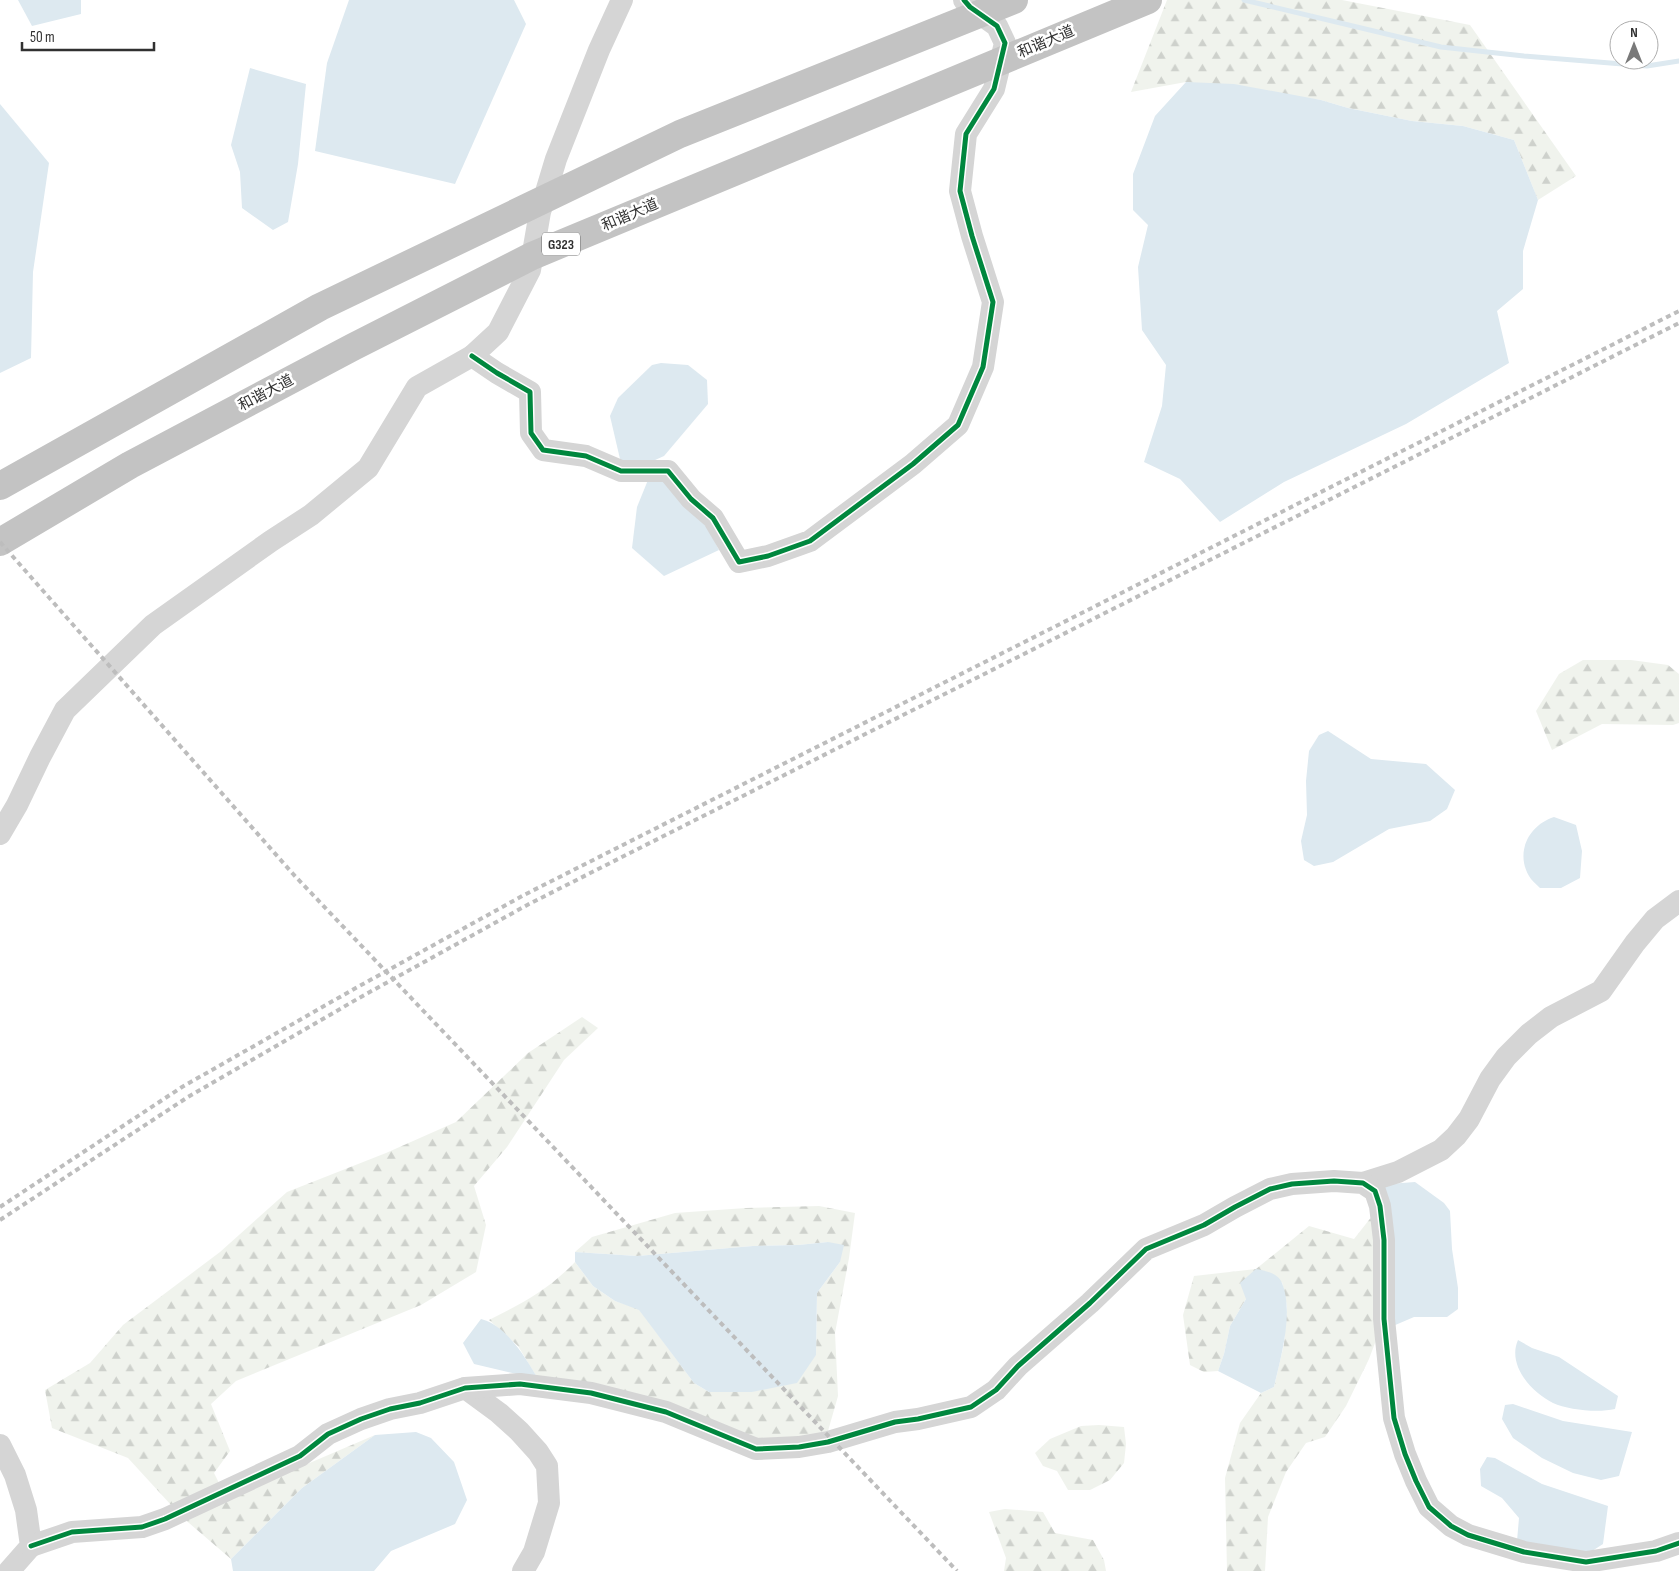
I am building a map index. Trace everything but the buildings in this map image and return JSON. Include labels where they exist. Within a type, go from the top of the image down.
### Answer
[{"type":"highway","points":[[0,486],[320,307],[680,134],[1014,0]]},
{"type":"highway","name":"和谐大道","points":[[0,542],[130,465],[353,347],[532,256],[1148,0]]},
{"type":"street","points":[[0,834],[17,805],[65,710],[153,625],[271,541],[311,515],[368,468],[417,387],[472,356],[498,332],[530,270],[540,212],[556,159],[622,0]]},
{"type":"street","points":[[472,356],[530,392],[530,433],[543,450],[586,456],[621,471],[668,471],[691,499],[713,518],[739,562],[768,556],[810,541],[913,464],[958,425],[983,367],[993,302],[960,191],[966,134],[994,89],[1005,43],[998,26],[970,8],[964,0]]},
{"type":"street","points":[[9,1571],[31,1546],[72,1532],[142,1527],[165,1519],[300,1456],[328,1434],[361,1419],[390,1409],[420,1403],[465,1388],[520,1384],[591,1393],[666,1412],[756,1449],[799,1447],[828,1442],[894,1422],[918,1419],[971,1407],[996,1390],[1018,1366],[1090,1303],[1146,1249],[1204,1224],[1270,1189],[1292,1184],[1334,1181],[1363,1183],[1398,1172],[1441,1150],[1456,1136],[1469,1118],[1490,1079],[1506,1057],[1529,1034],[1551,1017],[1601,991],[1655,919],[1679,901]]},
{"type":"street","points":[[1363,1183],[1374,1191],[1380,1206],[1384,1240],[1384,1320],[1394,1418],[1405,1454],[1429,1507],[1452,1526],[1468,1535],[1524,1552],[1586,1562],[1656,1551],[1679,1542]]},
{"type":"street","points":[[465,1388],[500,1413],[519,1431],[538,1452],[547,1466],[548,1503],[534,1552],[523,1571]]},
{"type":"street","points":[[0,1445],[15,1475],[26,1510],[31,1546]]},
{"type":"green space","points":[[1167,0],[1342,0],[1470,25],[1576,176],[1538,200],[1514,140],[1463,126],[1412,121],[1348,108],[1321,100],[1186,82],[1131,92]]},
{"type":"green space","points":[[1583,660],[1631,660],[1668,665],[1679,674],[1679,723],[1673,725],[1602,724],[1552,750],[1536,711],[1559,674]]},
{"type":"green space","points":[[582,1017],[598,1028],[564,1060],[507,1147],[474,1186],[486,1225],[476,1272],[421,1305],[236,1381],[211,1404],[230,1451],[214,1473],[228,1501],[251,1488],[375,1435],[302,1488],[231,1559],[182,1517],[128,1458],[52,1428],[45,1390],[90,1363],[123,1325],[220,1252],[287,1192],[386,1153],[456,1122],[528,1053]]},
{"type":"green space","points":[[819,1206],[855,1213],[835,1333],[838,1396],[828,1431],[804,1439],[757,1438],[538,1379],[518,1346],[489,1320],[535,1295],[575,1262],[593,1286],[615,1301],[639,1309],[694,1383],[709,1392],[752,1392],[816,1355],[817,1293],[840,1262],[828,1242],[637,1256],[575,1252],[592,1237],[675,1213],[746,1208]]},
{"type":"green space","points":[[1380,1206],[1384,1319],[1369,1359],[1346,1406],[1325,1437],[1306,1443],[1286,1472],[1268,1517],[1265,1571],[1227,1571],[1225,1478],[1240,1423],[1261,1393],[1274,1387],[1284,1344],[1287,1306],[1282,1282],[1246,1299],[1230,1326],[1218,1371],[1204,1372],[1190,1365],[1183,1315],[1194,1276],[1256,1269],[1309,1226],[1354,1239]]},
{"type":"green space","points":[[1081,1426],[1124,1427],[1126,1444],[1124,1463],[1110,1480],[1090,1490],[1068,1490],[1057,1471],[1043,1466],[1035,1453],[1050,1439]]},
{"type":"green space","points":[[1005,1509],[1043,1512],[1055,1533],[1093,1540],[1104,1560],[1106,1571],[1004,1571],[1006,1558],[989,1512]]},
{"type":"shaded area","points":[[18,0],[81,0],[81,14],[32,26]]},
{"type":"shaded area","points":[[349,0],[514,0],[526,24],[455,184],[315,151],[327,63]]},
{"type":"shaded area","points":[[250,68],[306,84],[298,164],[288,222],[273,230],[242,208],[240,172],[231,145]]},
{"type":"shaded area","points":[[1186,82],[1234,84],[1321,100],[1348,108],[1412,121],[1463,126],[1514,140],[1538,200],[1523,251],[1523,289],[1497,311],[1509,363],[1406,424],[1284,482],[1220,522],[1180,479],[1144,462],[1162,406],[1166,365],[1142,330],[1138,267],[1148,225],[1133,210],[1133,174],[1155,116]]},
{"type":"shaded area","points":[[0,104],[49,163],[33,272],[31,358],[0,373]]},
{"type":"shaded area","points":[[661,363],[688,365],[707,380],[708,404],[664,456],[644,465],[626,466],[620,459],[610,416],[618,398],[652,365]]},
{"type":"shaded area","points":[[648,480],[666,480],[705,522],[719,550],[664,576],[632,548],[637,507]]},
{"type":"shaded area","points":[[1328,731],[1371,759],[1426,764],[1455,790],[1447,809],[1430,821],[1389,829],[1333,862],[1314,866],[1304,860],[1301,841],[1307,815],[1306,781],[1309,751],[1319,735]]},
{"type":"shaded area","points":[[1554,817],[1576,825],[1582,851],[1580,878],[1561,888],[1540,888],[1530,878],[1525,867],[1524,849],[1531,833],[1545,821]]},
{"type":"shaded area","points":[[1415,1182],[1444,1203],[1450,1211],[1452,1249],[1458,1288],[1458,1309],[1447,1317],[1414,1317],[1393,1326],[1383,1189],[1389,1184]]},
{"type":"shaded area","points":[[828,1242],[844,1245],[840,1262],[817,1293],[816,1355],[797,1383],[752,1392],[709,1392],[694,1383],[639,1310],[615,1301],[593,1286],[575,1262],[575,1252],[637,1256]]},
{"type":"shaded area","points":[[1256,1269],[1278,1277],[1282,1283],[1287,1307],[1285,1335],[1274,1387],[1261,1393],[1218,1371],[1230,1326],[1246,1299],[1240,1283]]},
{"type":"shaded area","points":[[481,1319],[490,1322],[507,1335],[521,1352],[538,1379],[474,1364],[463,1343]]},
{"type":"shaded area","points":[[1518,1340],[1532,1348],[1559,1357],[1618,1396],[1615,1409],[1592,1411],[1575,1409],[1553,1403],[1545,1398],[1529,1385],[1518,1368],[1515,1349]]},
{"type":"shaded area","points":[[1513,1404],[1563,1421],[1632,1432],[1619,1476],[1601,1480],[1573,1473],[1542,1458],[1513,1438],[1502,1419],[1505,1405]]},
{"type":"shaded area","points":[[416,1432],[431,1438],[454,1462],[467,1500],[455,1524],[391,1551],[374,1571],[233,1571],[231,1559],[302,1488],[375,1435]]},
{"type":"shaded area","points":[[1487,1457],[1495,1458],[1542,1484],[1608,1506],[1603,1544],[1589,1553],[1517,1541],[1519,1518],[1502,1498],[1481,1486],[1480,1469]]},
{"type":"waterway","points":[[1244,0],[1441,47],[1647,66],[1679,61]]},
{"type":"railway","points":[[0,1207],[182,1087],[524,895],[1679,311]]},
{"type":"railway","points":[[0,1220],[188,1097],[359,998],[529,904],[1679,323]]},
{"type":"railway","points":[[0,542],[294,875],[957,1571]]},
{"type":"cycle path","points":[[472,356],[530,392],[531,433],[543,450],[586,456],[621,471],[668,471],[691,499],[713,518],[739,562],[768,556],[810,541],[913,464],[958,425],[983,367],[993,302],[960,191],[966,134],[994,89],[1005,43],[997,26],[970,7],[964,0]]},
{"type":"cycle path","points":[[31,1546],[72,1532],[142,1527],[165,1519],[300,1456],[328,1434],[361,1419],[390,1409],[420,1403],[465,1388],[520,1384],[591,1393],[666,1412],[756,1449],[799,1447],[828,1442],[895,1422],[918,1419],[971,1407],[996,1390],[1018,1366],[1090,1303],[1146,1249],[1204,1225],[1270,1189],[1292,1184],[1334,1181],[1363,1183],[1375,1191],[1380,1206],[1384,1240],[1384,1319],[1394,1418],[1405,1454],[1429,1507],[1451,1526],[1468,1535],[1524,1552],[1586,1562],[1656,1551],[1679,1543]]}]
